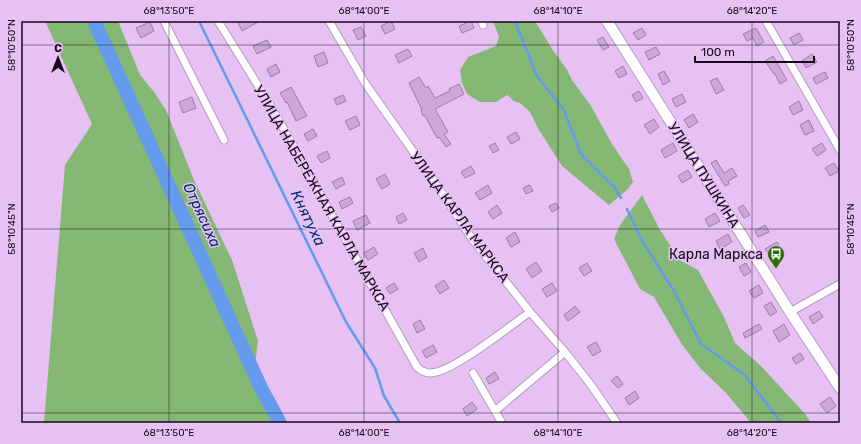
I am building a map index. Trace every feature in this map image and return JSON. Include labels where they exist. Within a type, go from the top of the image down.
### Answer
[{"type":"street","points":[[164,21],[224,140]]},
{"type":"street","name":"УЛИЦА НАБЕРЕЖНАЯ КАРЛА МАРКСА","points":[[218,21],[272,108],[417,367],[426,373],[437,372],[451,367],[530,312]]},
{"type":"street","name":"УЛИЦА КАРЛА МАРКСА","points":[[330,21],[365,83],[445,197],[472,239],[530,312],[565,352],[617,423]]},
{"type":"street","name":"УЛИЦА ПУШКИНА","points":[[607,21],[790,312],[840,388]]},
{"type":"street","points":[[766,21],[840,150]]},
{"type":"street","points":[[790,312],[840,284]]},
{"type":"street","points":[[495,410],[565,352]]},
{"type":"street","points":[[473,373],[502,423]]},
{"type":"green space","points":[[45,21],[118,21],[140,75],[166,110],[194,180],[232,260],[258,341],[254,373],[275,423],[44,423],[65,165],[92,124]]},
{"type":"green space","points":[[493,21],[535,21],[554,52],[566,68],[572,80],[591,106],[612,144],[629,169],[633,182],[628,189],[609,205],[562,166],[539,130],[530,112],[520,103],[514,101],[507,95],[496,102],[480,102],[467,94],[462,83],[460,70],[468,57],[496,46],[499,37]]},
{"type":"green space","points":[[642,195],[660,230],[681,261],[698,270],[724,317],[735,343],[762,367],[806,415],[811,423],[749,423],[748,419],[725,392],[700,368],[681,343],[654,297],[640,289],[614,239],[620,225]]},
{"type":"building","points":[[237,21],[260,21],[242,31]]},
{"type":"building","points":[[391,21],[395,29],[385,34],[381,26]]},
{"type":"building","points":[[471,21],[474,28],[462,33],[459,26]]},
{"type":"building","points":[[150,22],[154,31],[141,38],[136,28]]},
{"type":"building","points":[[361,27],[366,36],[358,40],[353,30]]},
{"type":"building","points":[[642,28],[646,35],[638,40],[633,33]]},
{"type":"building","points":[[756,28],[764,42],[757,46],[753,38],[747,41],[743,34]]},
{"type":"building","points":[[799,33],[803,40],[794,45],[790,38]]},
{"type":"building","points":[[603,37],[609,47],[603,50],[597,40]]},
{"type":"building","points":[[267,40],[271,47],[257,54],[253,46]]},
{"type":"building","points":[[656,47],[660,54],[649,60],[645,52]]},
{"type":"building","points":[[408,49],[412,56],[399,63],[395,55]]},
{"type":"building","points":[[324,52],[328,63],[318,67],[314,56]]},
{"type":"building","points":[[812,54],[817,62],[806,68],[802,61]]},
{"type":"building","points":[[773,56],[787,80],[780,84],[775,74],[765,61]]},
{"type":"building","points":[[276,64],[280,72],[271,77],[267,69]]},
{"type":"building","points":[[623,66],[627,74],[619,78],[615,71]]},
{"type":"building","points":[[664,71],[670,81],[663,85],[658,74]]},
{"type":"building","points":[[825,72],[828,78],[816,84],[813,78]]},
{"type":"building","points":[[419,77],[426,88],[428,86],[435,98],[450,91],[449,89],[459,84],[464,94],[435,109],[448,132],[444,134],[451,144],[446,147],[439,137],[437,138],[425,116],[423,116],[422,110],[409,83]]},
{"type":"building","points":[[717,78],[724,90],[716,94],[710,81]]},
{"type":"building","points":[[291,87],[307,116],[296,121],[287,102],[286,103],[280,93]]},
{"type":"building","points":[[639,91],[643,98],[636,102],[632,95]]},
{"type":"building","points":[[682,94],[686,102],[676,107],[672,99]]},
{"type":"building","points":[[343,95],[346,101],[337,105],[334,99]]},
{"type":"building","points":[[192,97],[196,108],[183,113],[179,102]]},
{"type":"building","points":[[799,101],[803,110],[793,115],[789,107]]},
{"type":"building","points":[[693,114],[698,122],[689,128],[684,120]]},
{"type":"building","points":[[356,116],[360,125],[350,130],[345,121]]},
{"type":"building","points":[[654,119],[659,127],[650,134],[644,125]]},
{"type":"building","points":[[809,120],[814,131],[805,135],[800,125]]},
{"type":"building","points":[[313,129],[317,136],[308,141],[304,134]]},
{"type":"building","points":[[516,132],[520,139],[511,144],[507,137]]},
{"type":"building","points":[[495,143],[499,150],[493,153],[489,146]]},
{"type":"building","points":[[673,143],[677,151],[665,158],[661,150]]},
{"type":"building","points":[[822,143],[826,150],[817,156],[812,149]]},
{"type":"building","points":[[327,151],[330,158],[321,163],[317,156]]},
{"type":"building","points":[[716,160],[724,173],[732,168],[737,176],[728,181],[729,184],[725,186],[711,163]]},
{"type":"building","points":[[834,163],[839,171],[830,176],[825,168]]},
{"type":"building","points":[[471,166],[475,173],[465,178],[461,172]]},
{"type":"building","points":[[688,170],[692,177],[682,183],[678,176]]},
{"type":"building","points":[[385,174],[390,184],[382,189],[376,179]]},
{"type":"building","points":[[342,177],[345,184],[336,189],[332,182]]},
{"type":"building","points":[[488,185],[492,193],[480,200],[475,193]]},
{"type":"building","points":[[530,185],[533,191],[526,194],[523,188]]},
{"type":"building","points":[[350,197],[353,203],[342,209],[339,202]]},
{"type":"building","points":[[556,203],[559,208],[552,212],[549,206]]},
{"type":"building","points":[[497,205],[502,213],[493,219],[488,212]]},
{"type":"building","points":[[743,205],[750,215],[744,218],[738,208]]},
{"type":"building","points":[[403,213],[407,220],[399,224],[396,217]]},
{"type":"building","points":[[715,213],[720,221],[709,227],[705,219]]},
{"type":"building","points":[[366,215],[370,223],[357,230],[353,221]]},
{"type":"building","points":[[765,225],[769,232],[758,237],[755,231]]},
{"type":"building","points":[[515,232],[520,242],[511,247],[506,238]]},
{"type":"building","points":[[728,234],[732,242],[720,249],[716,241]]},
{"type":"building","points":[[777,242],[781,250],[770,256],[765,249]]},
{"type":"building","points":[[374,247],[378,254],[368,260],[364,253]]},
{"type":"building","points":[[423,248],[427,257],[419,262],[414,253]]},
{"type":"building","points":[[536,262],[542,271],[532,278],[526,269]]},
{"type":"building","points":[[587,263],[592,271],[584,276],[579,268]]},
{"type":"building","points":[[746,263],[751,272],[744,276],[739,267]]},
{"type":"building","points":[[444,280],[449,288],[440,294],[435,286]]},
{"type":"building","points":[[394,283],[398,289],[390,294],[386,288]]},
{"type":"building","points":[[552,283],[557,291],[547,297],[542,289]]},
{"type":"building","points":[[759,285],[763,293],[754,298],[749,291]]},
{"type":"building","points":[[771,302],[777,312],[770,316],[764,306]]},
{"type":"building","points":[[575,306],[580,312],[568,321],[564,315]]},
{"type":"building","points":[[819,311],[823,317],[813,324],[809,317]]},
{"type":"building","points":[[420,320],[425,329],[417,333],[413,324]]},
{"type":"building","points":[[759,324],[762,329],[745,338],[743,333]]},
{"type":"building","points":[[784,324],[790,335],[779,342],[773,331]]},
{"type":"building","points":[[596,342],[601,351],[593,356],[587,347]]},
{"type":"building","points":[[433,345],[437,352],[426,358],[422,351]]},
{"type":"building","points":[[800,353],[804,359],[796,364],[792,358]]},
{"type":"building","points":[[495,372],[499,379],[489,384],[486,378]]},
{"type":"building","points":[[617,376],[623,384],[618,388],[611,381]]},
{"type":"building","points":[[635,391],[639,398],[629,405],[625,398]]},
{"type":"building","points":[[830,397],[836,406],[827,413],[820,404]]},
{"type":"building","points":[[472,402],[477,409],[467,416],[463,409]]},
{"type":"waterway","name":"Отрясиха","points":[[94,21],[261,388],[280,423]]},
{"type":"waterway","name":"Княтуха","points":[[199,21],[346,322],[375,368],[384,396],[400,423]]},
{"type":"waterway","points":[[515,21],[537,76],[564,110],[581,154],[614,187],[621,198]]},
{"type":"waterway","points":[[627,209],[641,239],[674,291],[701,344],[745,375],[781,423]]},
{"type":"place","name":"Карла Маркса","points":[[776,269]]}]
